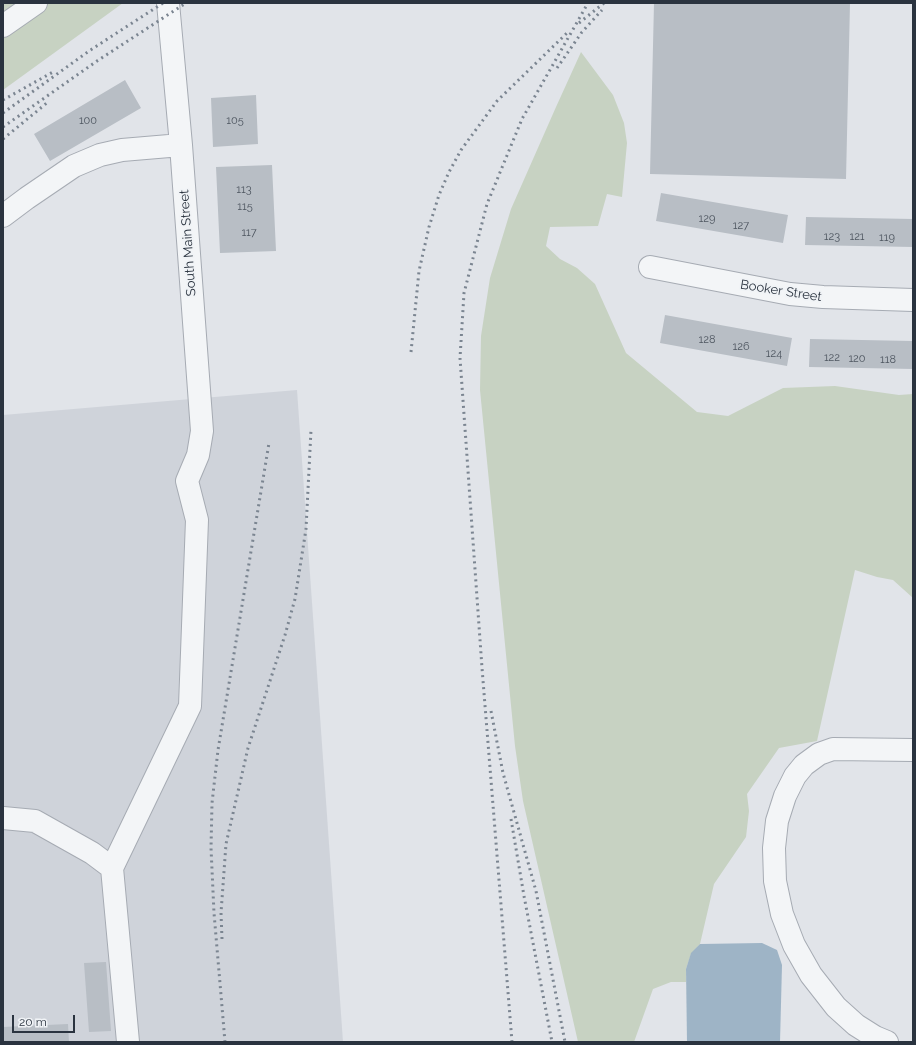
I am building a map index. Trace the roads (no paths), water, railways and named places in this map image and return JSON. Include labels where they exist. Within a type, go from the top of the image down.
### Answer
[{"type":"street","points":[[3,26],[36,3]]},
{"type":"street","name":"South Main Street","points":[[112,868],[190,706],[196,520],[187,481],[198,455],[202,431],[181,145],[168,3]]},
{"type":"street","points":[[3,216],[26,198],[74,166],[100,155],[122,150],[181,145]]},
{"type":"street","name":"Booker Street","points":[[650,267],[790,294],[823,298],[913,300]]},
{"type":"street","points":[[887,1042],[875,1037],[851,1021],[836,1007],[811,975],[794,945],[782,914],[775,881],[774,848],[777,821],[785,796],[795,776],[804,765],[819,754],[833,750],[913,750]]},
{"type":"street","points":[[3,818],[35,821],[92,853],[112,868],[128,1042]]},
{"type":"water","points":[[762,943],[777,950],[782,965],[780,1042],[687,1042],[686,969],[691,953],[700,944]]},
{"type":"railway","points":[[3,113],[89,51],[163,3]]},
{"type":"railway","points":[[3,127],[97,61],[186,3]]},
{"type":"railway","points":[[512,1042],[482,668],[460,358],[464,293],[487,204],[522,119],[588,3]]},
{"type":"railway","points":[[579,23],[604,3]]},
{"type":"railway","points":[[557,68],[582,32],[602,10]]},
{"type":"railway","points":[[411,352],[419,271],[429,227],[439,195],[449,172],[461,150],[497,101],[567,33]]},
{"type":"railway","points":[[3,100],[53,72]]},
{"type":"railway","points":[[3,139],[48,102]]},
{"type":"railway","points":[[222,939],[221,913],[226,844],[248,748],[285,635],[295,599],[306,529],[311,430]]},
{"type":"railway","points":[[225,1042],[214,913],[211,848],[212,803],[218,750],[269,443]]},
{"type":"railway","points":[[491,711],[503,773],[536,891],[565,1042]]},
{"type":"railway","points":[[511,819],[552,1042]]}]
